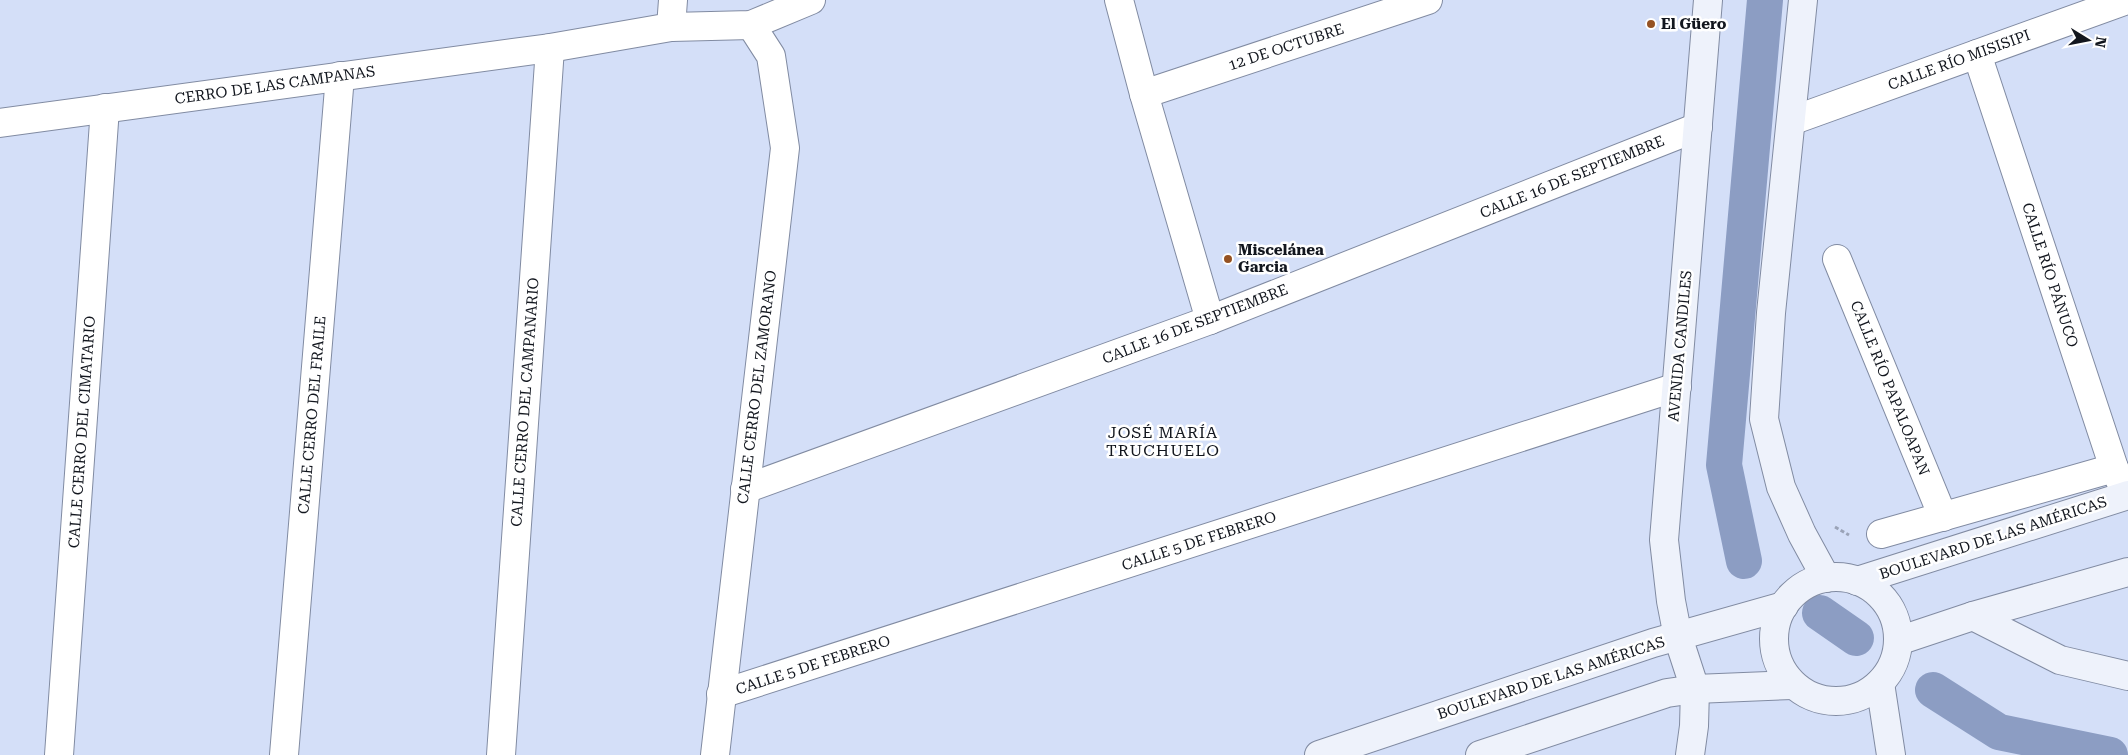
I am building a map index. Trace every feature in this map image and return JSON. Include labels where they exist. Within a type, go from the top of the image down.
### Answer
[{"type":"main road","name":"AVENIDA CANDILES","points":[[1690,755],[1694,726],[1695,689],[1678,637],[1668,585],[1664,540],[1708,0]]},
{"type":"main road","points":[[1803,0],[1771,313],[1764,419],[1781,487],[1802,534],[1826,578]]},
{"type":"main road","name":"BOULEVARD DE LAS AMÉRICAS","points":[[1857,581],[2127,495]]},
{"type":"main road","points":[[1898,641],[1973,616],[2128,572]]},
{"type":"main road","points":[[1826,578],[1842,578],[1857,581],[1874,589],[1887,601],[1894,613],[1898,641],[1893,664],[1880,683],[1851,699],[1816,699],[1804,694],[1792,685],[1778,666],[1774,648],[1774,632],[1784,606],[1790,596],[1800,588],[1813,581],[1826,578]]},
{"type":"main road","name":"BOULEVARD DE LAS AMÉRICAS","points":[[1319,755],[1653,643],[1784,606]]},
{"type":"main road","points":[[1973,616],[2060,660],[2128,676]]},
{"type":"main road","points":[[1880,683],[1891,755]]},
{"type":"main road","points":[[1480,755],[1667,693],[1695,689],[1792,685]]},
{"type":"street","points":[[671,27],[673,0]]},
{"type":"street","points":[[752,25],[811,0]]},
{"type":"street","points":[[1119,0],[1144,94],[1210,320]]},
{"type":"street","name":"12 DE OCTUBRE","points":[[1144,94],[1428,0]]},
{"type":"street","name":"CALLE RÍO MISISIPI","points":[[1791,121],[2127,0]]},
{"type":"street","name":"CERRO DE LAS CAMPANAS","points":[[0,124],[550,48],[671,27],[752,25]]},
{"type":"street","name":"CALLE CERRO DEL ZAMORANO","points":[[715,755],[784,148],[771,56],[752,25]]},
{"type":"street","name":"CALLE CERRO DEL CAMPANARIO","points":[[500,755],[550,48]]},
{"type":"street","name":"CALLE RÍO PÁNUCO","points":[[1977,54],[2114,468],[2127,495]]},
{"type":"street","name":"CALLE CERRO DEL FRAILE","points":[[284,755],[340,76]]},
{"type":"street","name":"CALLE CERRO DEL CIMATARIO","points":[[59,755],[105,108]]},
{"type":"street","name":"CALLE 16 DE SEPTIEMBRE","points":[[745,489],[1210,320],[1698,128]]},
{"type":"street","name":"CALLE RÍO PAPALOAPAN","points":[[1837,259],[1944,516]]},
{"type":"street","name":"CALLE 5 DE FEBRERO","points":[[721,694],[1676,387]]},
{"type":"street","name":"BOULEVARD DE LAS AMÉRICAS","points":[[1881,534],[2114,468]]},
{"type":"waterway","points":[[1744,561],[1724,465],[1765,0]]},
{"type":"waterway","points":[[1820,613],[1856,638]]},
{"type":"waterway","points":[[1933,690],[1999,732],[2110,755]]},
{"type":"place","name":"El Güero","points":[[1651,24]]},
{"type":"place","name":"Miscelánea Garcia","points":[[1228,259]]},
{"type":"district","name":"JOSÉ MARÍA TRUCHUELO","points":[[1163,441]]}]
